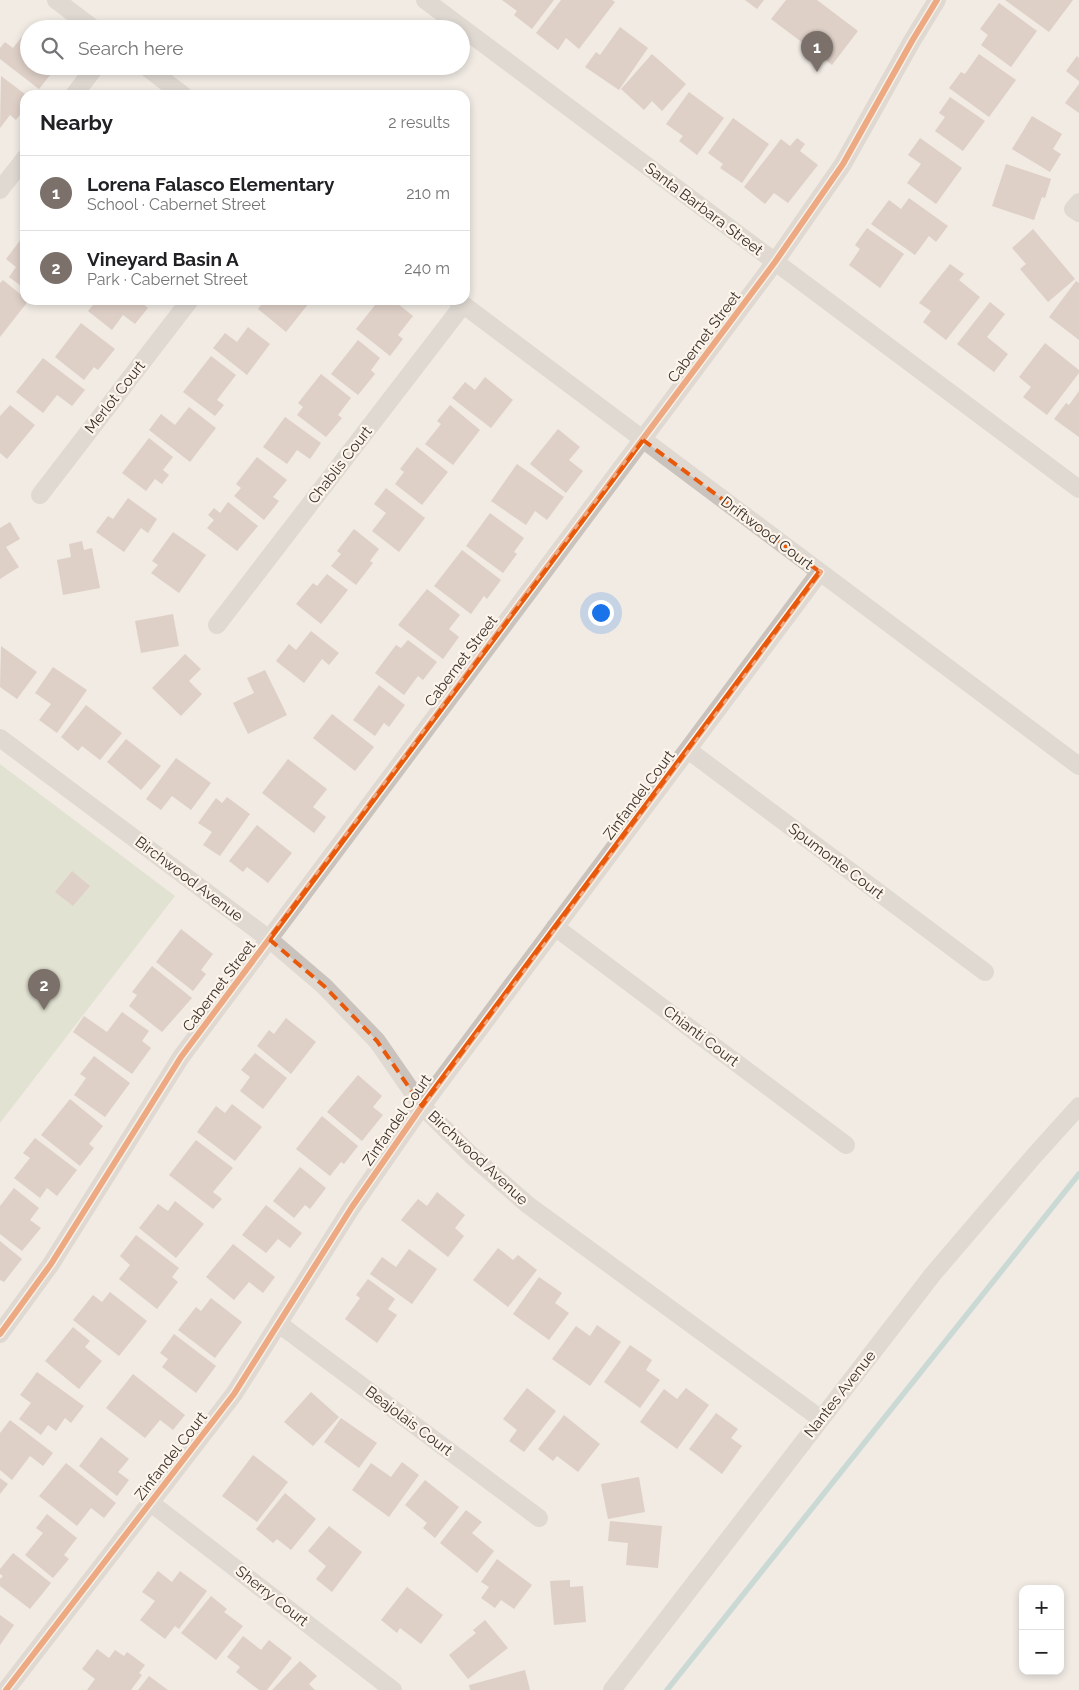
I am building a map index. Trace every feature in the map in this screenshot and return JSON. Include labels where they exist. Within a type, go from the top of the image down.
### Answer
[{"type":"street","points":[[56,0],[82,20]]},
{"type":"street","name":"Santa Barbara Street","points":[[425,0],[452,20]]},
{"type":"street","name":"Cabernet Street","points":[[0,1334],[51,1264],[181,1057],[775,262],[843,164],[937,0]]},
{"type":"street","name":"Santa Barbara Street","points":[[470,34],[1079,489]]},
{"type":"street","points":[[78,90],[89,75]]},
{"type":"street","points":[[156,75],[176,90]]},
{"type":"street","points":[[0,190],[20,164]]},
{"type":"street","name":"Merlot Court","points":[[40,494],[186,305]]},
{"type":"street","name":"Chablis Court","points":[[217,625],[458,305]]},
{"type":"street","name":"Driftwood Court","points":[[464,305],[1079,766]]},
{"type":"street","name":"Zinfandel Court","points":[[11,1688],[234,1394],[280,1324],[352,1207],[422,1106],[820,572]]},
{"type":"street","name":"Birchwood Avenue","points":[[0,738],[269,939],[324,986],[377,1041],[422,1106],[472,1156],[528,1205],[821,1419]]},
{"type":"street","name":"Spumonte Court","points":[[688,750],[984,972]]},
{"type":"street","name":"Chianti Court","points":[[555,927],[846,1145]]},
{"type":"street","name":"Nantes Avenue","points":[[612,1690],[933,1274],[1079,1106]]},
{"type":"street","name":"Beajolais Court","points":[[280,1324],[539,1518]]},
{"type":"street","name":"Sherry Court","points":[[151,1503],[393,1690]]},
{"type":"highlighted area","points":[[643,440],[820,572],[422,1106],[377,1041],[324,986],[269,939]]},
{"type":"green space","points":[[0,764],[175,896],[0,1123]]},
{"type":"building","points":[[502,0],[554,0],[532,29],[514,15],[517,11]]},
{"type":"building","points":[[561,0],[612,0],[615,2],[579,49],[566,38],[558,50],[536,33]]},
{"type":"building","points":[[745,0],[764,0],[757,9]]},
{"type":"building","points":[[786,0],[817,0],[858,31],[832,65],[771,19]]},
{"type":"building","points":[[1005,0],[1073,0],[1049,32]]},
{"type":"building","points":[[999,3],[1037,31],[1011,67],[981,45],[988,35],[980,29]]},
{"type":"building","points":[[620,27],[648,48],[619,90],[585,67],[596,52],[600,55]]},
{"type":"building","points":[[20,39],[20,74],[0,59],[0,48],[5,42],[13,48]]},
{"type":"building","points":[[652,54],[686,84],[662,111],[652,101],[644,110],[621,89]]},
{"type":"building","points":[[979,54],[1016,80],[989,117],[949,88],[961,72],[965,74]]},
{"type":"building","points":[[1077,56],[1079,58],[1079,81],[1066,71]]},
{"type":"building","points":[[21,75],[50,75],[39,89]]},
{"type":"building","points":[[1,76],[20,90],[20,115],[16,120],[10,115],[0,128]]},
{"type":"building","points":[[1079,84],[1079,113],[1065,103]]},
{"type":"building","points":[[689,92],[724,118],[697,155],[679,141],[683,136],[666,124]]},
{"type":"building","points":[[950,97],[985,121],[963,151],[935,131],[945,117],[939,113]]},
{"type":"building","points":[[1032,116],[1062,134],[1053,149],[1061,154],[1050,172],[1012,149]]},
{"type":"building","points":[[733,118],[769,144],[742,183],[720,168],[723,164],[708,153]]},
{"type":"building","points":[[797,138],[805,144],[800,151],[818,165],[788,203],[774,193],[765,204],[744,187],[781,139],[790,146]]},
{"type":"building","points":[[920,138],[962,168],[936,204],[907,183],[921,164],[908,155]]},
{"type":"building","points":[[1006,164],[1051,179],[1045,198],[1042,197],[1034,220],[992,206]]},
{"type":"building","points":[[909,198],[948,226],[936,242],[929,236],[915,255],[871,224],[889,200],[901,209]]},
{"type":"building","points":[[867,228],[904,254],[880,288],[849,265],[860,249],[855,245]]},
{"type":"building","points":[[1033,229],[1075,279],[1048,302],[1020,269],[1026,264],[1012,248]]},
{"type":"building","points":[[20,241],[20,285],[9,277],[16,267],[6,259]]},
{"type":"building","points":[[950,264],[964,274],[959,280],[980,297],[946,340],[923,322],[931,311],[919,303]]},
{"type":"building","points":[[3,280],[20,294],[20,305],[25,305],[0,337],[0,283]]},
{"type":"building","points":[[1076,281],[1079,283],[1079,340],[1049,317]]},
{"type":"building","points":[[990,302],[1005,314],[987,337],[1008,354],[994,372],[957,344]]},
{"type":"building","points":[[93,305],[144,305],[148,308],[135,324],[123,315],[112,330],[88,311]]},
{"type":"building","points":[[261,305],[307,305],[286,332],[258,309]]},
{"type":"building","points":[[375,305],[399,305],[413,316],[398,335],[403,339],[390,356],[356,329]]},
{"type":"building","points":[[81,323],[115,349],[98,370],[94,367],[84,380],[55,357]]},
{"type":"building","points":[[248,327],[270,344],[247,375],[213,348],[225,333],[237,342]]},
{"type":"building","points":[[358,340],[380,358],[371,370],[375,374],[358,395],[331,374]]},
{"type":"building","points":[[1045,343],[1079,370],[1079,373],[1047,415],[1023,397],[1031,387],[1019,377]]},
{"type":"building","points":[[211,356],[236,375],[217,400],[224,405],[215,416],[183,392]]},
{"type":"building","points":[[43,358],[85,390],[72,406],[57,395],[43,413],[16,392]]},
{"type":"building","points":[[321,374],[351,398],[338,415],[342,418],[326,437],[297,415],[303,407],[298,403]]},
{"type":"building","points":[[485,377],[513,400],[491,428],[452,398],[465,382],[475,390]]},
{"type":"building","points":[[1079,391],[1079,437],[1054,419],[1066,403],[1069,405]]},
{"type":"building","points":[[10,405],[35,425],[7,459],[0,453],[0,416]]},
{"type":"building","points":[[450,405],[480,430],[453,465],[425,444],[441,424],[437,421]]},
{"type":"building","points":[[189,407],[216,428],[190,462],[149,430],[161,414],[175,425]]},
{"type":"building","points":[[285,417],[321,443],[310,459],[297,450],[287,464],[263,447]]},
{"type":"building","points":[[558,429],[580,447],[569,460],[583,471],[566,493],[530,464]]},
{"type":"building","points":[[149,438],[173,457],[163,470],[169,475],[162,484],[155,479],[146,491],[122,473]]},
{"type":"building","points":[[417,447],[448,472],[422,505],[395,484],[404,472],[400,469]]},
{"type":"building","points":[[257,457],[287,480],[273,497],[279,501],[264,520],[234,496],[241,488],[236,484]]},
{"type":"building","points":[[517,464],[564,497],[547,520],[535,511],[526,525],[491,501]]},
{"type":"building","points":[[386,488],[425,518],[399,552],[372,531],[386,513],[374,504]]},
{"type":"building","points":[[128,498],[157,519],[148,533],[141,528],[124,552],[96,532],[108,516],[113,519]]},
{"type":"building","points":[[228,502],[258,526],[237,551],[207,528],[214,520],[208,515],[214,508],[220,513]]},
{"type":"building","points":[[490,513],[524,538],[514,552],[517,554],[503,573],[466,546]]},
{"type":"building","points":[[10,522],[20,539],[6,547],[19,567],[0,579],[0,528]]},
{"type":"building","points":[[354,529],[379,549],[370,561],[373,563],[356,585],[331,566],[341,554],[337,551]]},
{"type":"building","points":[[173,532],[206,555],[179,593],[151,573],[158,565],[152,561]]},
{"type":"building","points":[[82,541],[84,550],[92,548],[100,588],[63,595],[57,560],[71,557],[69,544]]},
{"type":"building","points":[[462,550],[501,580],[487,599],[484,596],[471,614],[434,586]]},
{"type":"building","points":[[327,574],[348,590],[321,624],[296,604],[313,583],[317,586]]},
{"type":"building","points":[[427,589],[460,615],[449,629],[459,637],[443,659],[398,625]]},
{"type":"building","points":[[173,614],[179,646],[141,653],[135,621]]},
{"type":"building","points":[[311,631],[339,653],[329,665],[322,659],[304,683],[276,661],[289,644],[296,650]]},
{"type":"building","points":[[408,640],[437,662],[423,680],[418,676],[404,695],[375,673],[396,645],[401,648]]},
{"type":"building","points":[[1,646],[37,672],[17,699],[0,687]]},
{"type":"building","points":[[185,654],[201,669],[189,681],[202,694],[181,716],[152,688]]},
{"type":"building","points":[[53,667],[87,690],[57,733],[39,720],[51,704],[35,693]]},
{"type":"building","points":[[265,670],[287,715],[248,734],[233,703],[254,693],[247,678]]},
{"type":"building","points":[[379,685],[405,705],[389,727],[384,723],[375,736],[353,720]]},
{"type":"building","points":[[86,705],[122,733],[100,760],[82,746],[78,751],[61,737]]},
{"type":"building","points":[[332,714],[374,747],[355,771],[313,738]]},
{"type":"building","points":[[126,739],[161,766],[141,790],[107,762]]},
{"type":"building","points":[[176,758],[211,783],[191,810],[172,796],[161,810],[146,799]]},
{"type":"building","points":[[288,759],[327,789],[313,807],[326,817],[314,833],[262,793]]},
{"type":"building","points":[[227,797],[250,814],[220,856],[203,845],[212,832],[198,823],[216,798],[222,803]]},
{"type":"building","points":[[257,825],[292,853],[268,883],[247,867],[243,872],[229,861]]},
{"type":"building","points":[[72,871],[90,886],[73,906],[55,892]]},
{"type":"building","points":[[181,929],[213,954],[201,970],[206,974],[193,991],[156,962]]},
{"type":"building","points":[[152,966],[192,998],[162,1032],[129,1006],[137,995],[132,992]]},
{"type":"building","points":[[122,1012],[149,1031],[142,1041],[151,1048],[132,1074],[73,1032],[84,1016],[107,1032]]},
{"type":"building","points":[[286,1018],[316,1042],[291,1074],[257,1046],[269,1030],[274,1034]]},
{"type":"building","points":[[255,1053],[287,1078],[263,1109],[240,1091],[250,1077],[241,1070]]},
{"type":"building","points":[[94,1056],[130,1083],[105,1117],[74,1095],[86,1078],[80,1074]]},
{"type":"building","points":[[358,1075],[382,1096],[373,1107],[383,1115],[362,1141],[327,1112]]},
{"type":"building","points":[[70,1099],[103,1126],[89,1144],[94,1148],[80,1166],[41,1135]]},
{"type":"building","points":[[232,1104],[262,1127],[235,1161],[197,1132],[216,1106],[225,1113]]},
{"type":"building","points":[[322,1116],[358,1146],[344,1164],[341,1162],[330,1176],[296,1149]]},
{"type":"building","points":[[35,1138],[77,1170],[57,1196],[47,1188],[40,1198],[14,1178],[30,1158],[23,1153]]},
{"type":"building","points":[[196,1140],[233,1168],[213,1192],[222,1199],[213,1209],[169,1175]]},
{"type":"building","points":[[300,1167],[326,1188],[310,1209],[305,1205],[294,1218],[273,1201]]},
{"type":"building","points":[[14,1188],[39,1208],[30,1220],[41,1228],[22,1251],[0,1234],[0,1206]]},
{"type":"building","points":[[437,1192],[465,1215],[455,1228],[464,1236],[448,1257],[401,1220],[418,1199],[427,1206]]},
{"type":"building","points":[[175,1201],[204,1224],[176,1258],[139,1228],[158,1204],[168,1211]]},
{"type":"building","points":[[266,1205],[302,1233],[290,1248],[278,1239],[266,1253],[242,1235]]},
{"type":"building","points":[[136,1235],[179,1268],[172,1277],[178,1282],[157,1309],[119,1279],[130,1265],[120,1256]]},
{"type":"building","points":[[0,1241],[22,1259],[4,1282],[0,1280]]},
{"type":"building","points":[[233,1244],[275,1277],[263,1293],[249,1282],[234,1300],[206,1277]]},
{"type":"building","points":[[498,1248],[513,1260],[518,1255],[537,1270],[508,1307],[473,1280]]},
{"type":"building","points":[[409,1249],[437,1269],[412,1304],[370,1274],[382,1257],[396,1267]]},
{"type":"building","points":[[539,1277],[562,1293],[555,1303],[569,1313],[549,1340],[513,1314]]},
{"type":"building","points":[[368,1279],[395,1299],[388,1309],[397,1315],[377,1343],[345,1319],[360,1298],[356,1295]]},
{"type":"building","points":[[110,1292],[147,1321],[119,1356],[73,1320],[93,1295],[102,1302]]},
{"type":"building","points":[[211,1298],[242,1322],[215,1358],[178,1330],[196,1307],[201,1311]]},
{"type":"building","points":[[597,1325],[621,1342],[590,1386],[552,1359],[576,1326],[590,1336]]},
{"type":"building","points":[[73,1327],[90,1341],[85,1347],[102,1361],[79,1389],[45,1361]]},
{"type":"building","points":[[174,1334],[216,1366],[196,1393],[162,1367],[168,1359],[160,1353]]},
{"type":"building","points":[[630,1345],[652,1360],[646,1370],[660,1380],[640,1408],[604,1382]]},
{"type":"building","points":[[37,1372],[84,1406],[71,1423],[65,1418],[56,1431],[48,1425],[41,1435],[19,1419],[31,1403],[20,1395]]},
{"type":"building","points":[[133,1374],[185,1415],[173,1430],[160,1420],[145,1438],[106,1408]]},
{"type":"building","points":[[527,1388],[556,1411],[524,1452],[509,1441],[517,1430],[503,1419]]},
{"type":"building","points":[[686,1388],[709,1405],[677,1449],[640,1422],[664,1389],[677,1399]]},
{"type":"building","points":[[311,1392],[339,1417],[313,1446],[284,1422]]},
{"type":"building","points":[[716,1413],[738,1429],[731,1438],[742,1446],[722,1474],[689,1449]]},
{"type":"building","points":[[564,1415],[600,1444],[578,1472],[557,1456],[553,1461],[538,1449]]},
{"type":"building","points":[[341,1418],[377,1443],[359,1468],[324,1442]]},
{"type":"building","points":[[10,1420],[53,1453],[43,1466],[30,1456],[12,1480],[0,1470],[0,1433]]},
{"type":"building","points":[[101,1437],[129,1459],[118,1472],[129,1480],[117,1496],[79,1466]]},
{"type":"building","points":[[253,1455],[288,1482],[257,1522],[222,1496]]},
{"type":"building","points":[[402,1462],[419,1475],[389,1517],[352,1490],[371,1463],[391,1477]]},
{"type":"building","points":[[66,1463],[116,1503],[104,1518],[91,1508],[77,1526],[39,1496]]},
{"type":"building","points":[[639,1477],[645,1512],[608,1519],[601,1484]]},
{"type":"building","points":[[0,1478],[8,1484],[0,1494]]},
{"type":"building","points":[[425,1480],[459,1507],[435,1538],[423,1528],[427,1523],[405,1505]]},
{"type":"building","points":[[285,1493],[316,1519],[291,1550],[277,1539],[273,1543],[256,1529]]},
{"type":"building","points":[[466,1510],[482,1522],[472,1533],[494,1551],[477,1573],[440,1543]]},
{"type":"building","points":[[47,1514],[77,1538],[64,1555],[69,1559],[53,1578],[25,1555],[43,1533],[36,1528]]},
{"type":"building","points":[[610,1521],[662,1526],[658,1568],[626,1565],[628,1543],[608,1541]]},
{"type":"building","points":[[329,1526],[362,1552],[332,1592],[316,1579],[326,1566],[308,1551]]},
{"type":"building","points":[[13,1553],[51,1583],[30,1609],[0,1586],[0,1579],[3,1576],[0,1574],[0,1569]]},
{"type":"building","points":[[497,1559],[532,1585],[514,1609],[501,1600],[495,1608],[481,1598],[489,1587],[481,1582]]},
{"type":"building","points":[[158,1571],[172,1582],[180,1571],[207,1591],[179,1629],[175,1626],[165,1639],[140,1620],[155,1601],[142,1592]]},
{"type":"building","points":[[570,1580],[570,1587],[583,1586],[586,1622],[554,1625],[550,1581]]},
{"type":"building","points":[[407,1587],[443,1615],[421,1644],[400,1628],[397,1633],[381,1620]]},
{"type":"building","points":[[211,1596],[227,1609],[224,1612],[243,1626],[216,1660],[181,1633]]},
{"type":"building","points":[[0,1615],[14,1625],[0,1645]]},
{"type":"building","points":[[485,1620],[508,1648],[468,1679],[449,1655],[476,1633],[473,1630]]},
{"type":"building","points":[[243,1636],[261,1650],[269,1640],[292,1658],[267,1690],[259,1690],[236,1672],[240,1667],[227,1657]]},
{"type":"building","points":[[97,1649],[109,1658],[115,1650],[124,1656],[127,1652],[145,1665],[139,1673],[142,1675],[131,1690],[87,1690],[95,1679],[82,1669]]},
{"type":"building","points":[[300,1661],[317,1676],[309,1684],[315,1690],[272,1690]]},
{"type":"building","points":[[525,1670],[530,1690],[470,1690],[469,1685]]},
{"type":"building","points":[[149,1676],[168,1690],[138,1690]]},
{"type":"waterway","points":[[667,1690],[1079,1174]]},
{"type":"cycle path","points":[[0,1334],[51,1264],[181,1057],[775,262],[843,164],[937,0]]},
{"type":"cycle path","points":[[6,1690],[234,1394],[352,1207],[422,1106],[820,572]]},
{"type":"place","name":"Lorena Falasco Elementary","points":[[817,72]]},
{"type":"place","name":"Vineyard Basin A","points":[[44,1010]]}]
